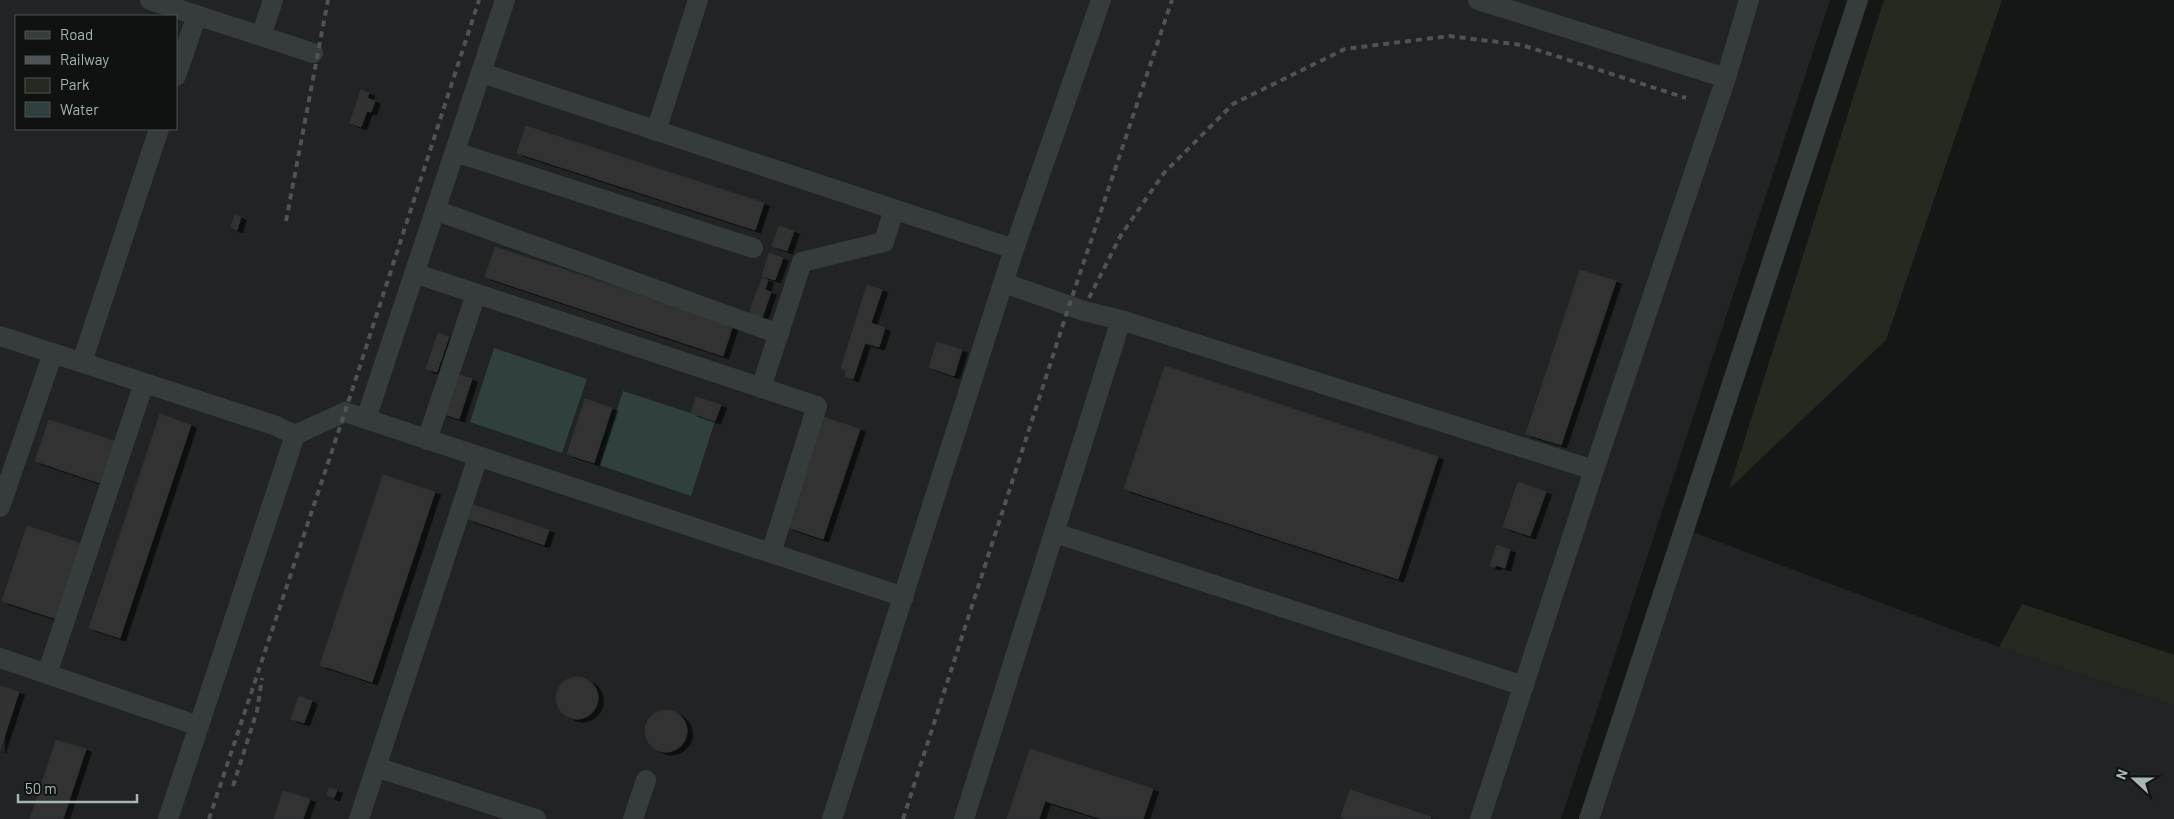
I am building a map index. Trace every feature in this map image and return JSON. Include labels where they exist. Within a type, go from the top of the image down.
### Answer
[{"type":"street","points":[[261,36],[273,0]]},
{"type":"street","points":[[366,420],[505,0]]},
{"type":"street","points":[[656,131],[698,0]]},
{"type":"street","points":[[832,819],[1014,250],[1101,0]]},
{"type":"street","points":[[1478,0],[1726,78]]},
{"type":"street","points":[[1480,819],[1594,470],[1726,78],[1750,0]]},
{"type":"street","points":[[1589,819],[1858,0]]},
{"type":"street","points":[[158,1],[313,53]]},
{"type":"street","points":[[178,70],[196,15]]},
{"type":"street","points":[[482,73],[1014,250]]},
{"type":"street","points":[[82,362],[159,130]]},
{"type":"street","points":[[455,152],[753,248]]},
{"type":"street","points":[[435,210],[779,334]]},
{"type":"street","points":[[761,388],[802,262],[884,242],[894,210]]},
{"type":"street","points":[[414,273],[817,406],[771,553]]},
{"type":"street","points":[[1004,283],[1084,311],[1121,320],[1594,470]]},
{"type":"street","points":[[427,440],[476,294]]},
{"type":"street","points":[[964,819],[1056,533],[1121,320]]},
{"type":"street","points":[[0,336],[274,425],[295,435]]},
{"type":"street","points":[[0,507],[52,353]]},
{"type":"street","points":[[47,674],[144,383]]},
{"type":"street","points":[[168,819],[295,435],[345,412],[904,597]]},
{"type":"street","points":[[358,819],[478,457]]},
{"type":"street","points":[[1056,533],[1524,686]]},
{"type":"street","points":[[0,658],[199,726]]},
{"type":"street","points":[[376,767],[536,819]]},
{"type":"street","points":[[633,819],[646,780]]},
{"type":"shaded area","points":[[0,0],[1830,0],[1561,819],[0,819]]},
{"type":"shaded area","points":[[1693,532],[1999,647],[2174,705],[2174,819],[1598,819]]},
{"type":"green space","points":[[1884,0],[2002,0],[1886,340],[1729,489]]},
{"type":"green space","points":[[2022,604],[2174,655],[2174,705],[1999,647]]},
{"type":"water","points":[[494,348],[587,379],[562,453],[470,422]]},
{"type":"water","points":[[623,391],[715,421],[691,496],[599,465]]},
{"type":"building","points":[[361,90],[369,93],[367,98],[375,101],[371,112],[367,111],[361,127],[350,123]]},
{"type":"building","points":[[526,126],[764,203],[755,230],[517,153]]},
{"type":"building","points":[[235,215],[241,217],[237,230],[231,227]]},
{"type":"building","points":[[779,226],[794,231],[787,251],[772,246]]},
{"type":"building","points":[[495,247],[733,325],[723,356],[485,277]]},
{"type":"building","points":[[769,253],[783,258],[775,280],[762,276]]},
{"type":"building","points":[[1580,270],[1616,281],[1561,445],[1526,434]]},
{"type":"building","points":[[762,278],[768,280],[765,290],[759,289]]},
{"type":"building","points":[[867,285],[882,290],[871,323],[885,328],[879,347],[865,343],[853,379],[845,376],[846,370],[841,368]]},
{"type":"building","points":[[758,288],[771,292],[762,318],[749,314]]},
{"type":"building","points":[[438,333],[449,337],[437,372],[426,369]]},
{"type":"building","points":[[937,342],[962,350],[954,376],[929,367]]},
{"type":"building","points":[[1165,366],[1438,457],[1398,579],[1124,489]]},
{"type":"building","points":[[454,373],[472,379],[459,419],[441,413]]},
{"type":"building","points":[[696,397],[721,405],[715,421],[691,413]]},
{"type":"building","points":[[585,399],[612,408],[594,463],[567,454]]},
{"type":"building","points":[[160,414],[191,425],[120,638],[89,628]]},
{"type":"building","points":[[823,417],[860,429],[823,539],[787,527]]},
{"type":"building","points":[[49,420],[114,441],[100,483],[35,461]]},
{"type":"building","points":[[383,475],[435,492],[372,682],[320,665]]},
{"type":"building","points":[[1518,482],[1546,492],[1530,536],[1503,527]]},
{"type":"building","points":[[473,505],[549,530],[544,545],[468,519]]},
{"type":"building","points":[[27,526],[82,544],[57,619],[2,601]]},
{"type":"building","points":[[1497,545],[1510,550],[1505,568],[1496,565],[1495,567],[1490,566]]},
{"type":"building","points":[[577,677],[592,683],[598,698],[592,713],[577,719],[562,713],[556,698],[562,683]]},
{"type":"building","points":[[0,686],[19,692],[0,750]]},
{"type":"building","points":[[299,696],[312,701],[304,723],[291,719]]},
{"type":"building","points":[[666,710],[681,716],[687,731],[681,746],[666,752],[651,746],[645,731],[651,716]]},
{"type":"building","points":[[56,740],[86,749],[63,819],[30,819]]},
{"type":"building","points":[[1030,749],[1153,789],[1143,819],[1102,819],[1045,801],[1039,819],[1007,819]]},
{"type":"building","points":[[329,788],[337,790],[334,798],[327,795]]},
{"type":"building","points":[[1350,790],[1431,817],[1430,819],[1346,819],[1341,817]]},
{"type":"building","points":[[283,791],[310,799],[303,819],[274,819]]},
{"type":"railway","points":[[286,221],[328,0]]},
{"type":"railway","points":[[209,819],[345,412],[479,0]]},
{"type":"railway","points":[[903,819],[1069,306],[1172,0]]},
{"type":"railway","points":[[1089,298],[1121,235],[1164,173],[1233,104],[1345,49],[1449,36],[1522,45],[1686,98]]},
{"type":"railway","points":[[233,786],[257,711],[262,678]]}]
